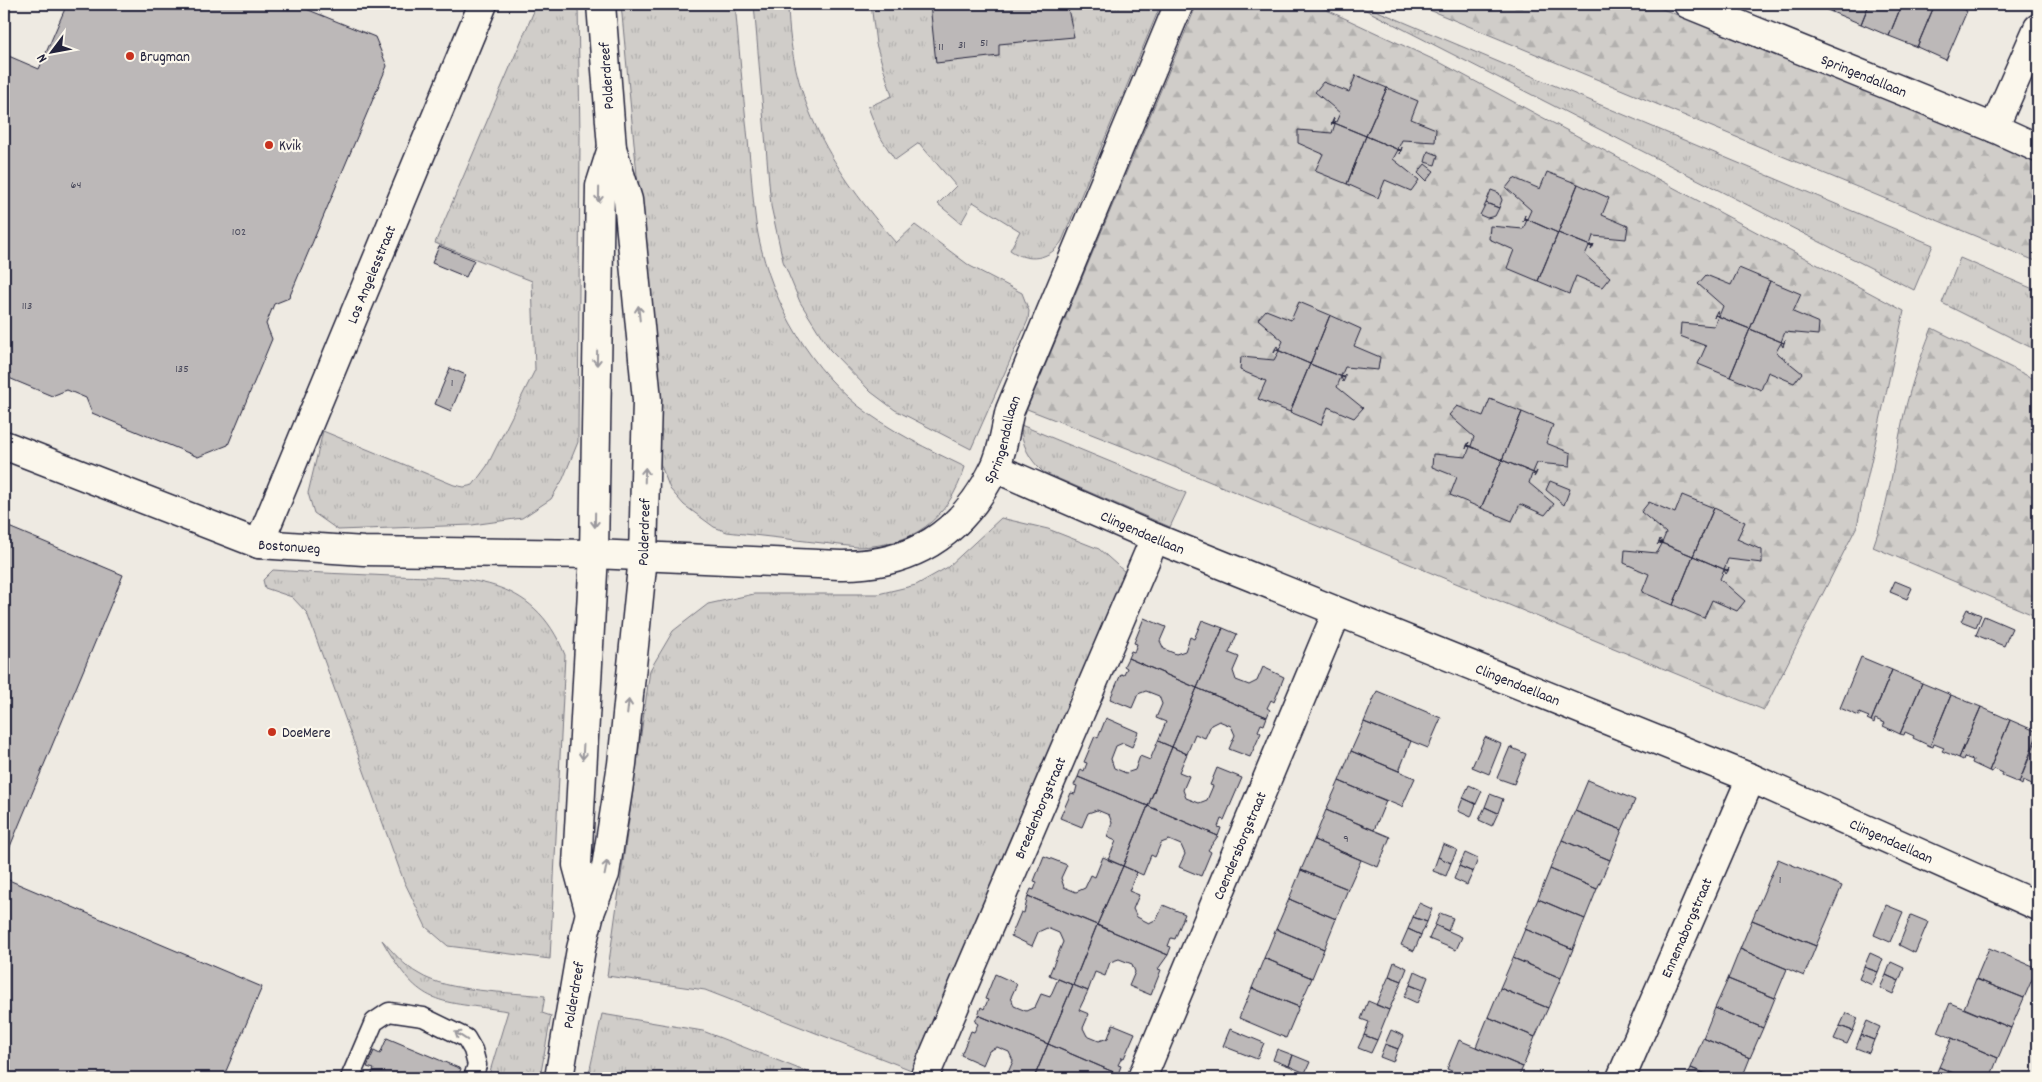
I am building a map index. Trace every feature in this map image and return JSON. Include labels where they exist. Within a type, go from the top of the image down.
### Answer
[{"type":"street","name":"Los Angelesstraat","points":[[259,544],[483,4]]},
{"type":"street","name":"Polderdreef","points":[[559,1078],[581,949],[590,913],[605,874],[621,773],[643,557],[647,400],[628,200],[612,148],[601,4]]},
{"type":"street","name":"Springendallaan","points":[[594,554],[866,566],[893,560],[912,553],[947,532],[961,519],[995,468],[1010,410],[1179,4]]},
{"type":"street","name":"Springendallaan","points":[[1688,4],[1994,128],[2038,148]]},
{"type":"street","points":[[1994,128],[2038,28]]},
{"type":"street","name":"Polderdreef","points":[[590,913],[577,865],[594,554],[600,186],[612,148]]},
{"type":"street","name":"Bostonweg","points":[[4,444],[46,463],[259,544],[364,550],[594,554]]},
{"type":"street","name":"Clingendaellaan","points":[[995,468],[1155,538],[1751,778],[2038,906]]},
{"type":"street","name":"Breedenborgstraat","points":[[924,1078],[1155,538]]},
{"type":"street","name":"Coendersborgstraat","points":[[1142,1078],[1337,612]]},
{"type":"street","name":"Ennemaborgstraat","points":[[1621,1078],[1751,778]]},
{"type":"lane","points":[[350,1078],[374,1022],[389,1012],[423,1017],[466,1038],[473,1050],[477,1064],[472,1078]]},
{"type":"green space","points":[[537,4],[578,4],[580,137],[578,442],[563,479],[551,499],[522,518],[472,525],[338,530],[314,513],[308,493],[323,431],[454,485],[464,487],[473,485],[487,466],[535,370],[532,281],[435,243]]},
{"type":"green space","points":[[621,4],[735,4],[756,223],[761,249],[769,274],[790,323],[820,367],[857,405],[896,431],[965,467],[958,486],[949,502],[926,526],[911,535],[895,542],[857,547],[727,532],[714,527],[684,505],[670,489],[660,463],[651,325]]},
{"type":"green space","points":[[754,4],[788,4],[791,40],[797,73],[806,104],[819,133],[853,189],[896,243],[915,225],[970,266],[1022,293],[1029,311],[1028,320],[971,449],[895,410],[871,392],[830,350],[800,302],[783,261],[771,206]]},
{"type":"green space","points":[[871,4],[1161,4],[1062,241],[1051,252],[1045,256],[1031,258],[1024,257],[1010,250],[1020,231],[973,202],[961,223],[938,204],[956,186],[919,143],[895,160],[879,135],[868,107],[892,96],[876,44]]},
{"type":"green space","points":[[1197,4],[1314,4],[1441,63],[1904,311],[1857,526],[1764,710],[1145,455],[1027,409]]},
{"type":"green space","points":[[1361,4],[1933,245],[1914,290],[1360,7]]},
{"type":"green space","points":[[1415,4],[1650,4],[1964,130],[2038,162],[2038,262]]},
{"type":"green space","points":[[1960,258],[2038,291],[2038,351],[1942,303]]},
{"type":"green space","points":[[1932,328],[2038,381],[2038,617],[1873,547],[1886,503],[1907,402]]},
{"type":"green space","points":[[1021,425],[1186,493],[1170,527],[1043,472],[1027,451],[1022,439]]},
{"type":"green space","points":[[1001,518],[1048,529],[1099,549],[1126,573],[914,1071],[705,990],[607,976],[650,670],[673,631],[708,604],[754,594],[878,594],[916,585],[948,567]]},
{"type":"green space","points":[[273,570],[446,578],[471,581],[494,586],[516,595],[535,609],[551,628],[565,655],[550,959],[448,946],[426,927],[403,879],[307,613],[292,597],[265,588],[263,580]]},
{"type":"green space","points":[[382,940],[408,967],[431,980],[462,988],[545,996],[542,1013],[551,1016],[540,1078],[488,1078],[508,1011],[447,1002],[420,990],[408,979]]},
{"type":"green space","points":[[602,1014],[703,1031],[822,1078],[588,1078]]},
{"type":"building","points":[[67,4],[294,4],[375,37],[387,66],[289,298],[274,304],[266,324],[272,339],[228,445],[198,457],[92,413],[86,398],[67,390],[52,396],[4,376],[4,54],[39,69]]},
{"type":"building","points":[[930,4],[1067,4],[1074,37],[999,44],[999,56],[936,63]]},
{"type":"building","points":[[1812,4],[1836,4],[1832,12]]},
{"type":"building","points":[[1836,4],[1869,4],[1861,24],[1832,12]]},
{"type":"building","points":[[1869,4],[1902,4],[1889,36],[1861,24]]},
{"type":"building","points":[[1902,4],[1935,4],[1917,47],[1889,36]]},
{"type":"building","points":[[1935,4],[1950,4],[1967,11],[1946,60],[1917,47]]},
{"type":"building","points":[[1356,75],[1387,88],[1366,136],[1332,122],[1334,118],[1333,121],[1336,122],[1340,113],[1315,92],[1323,82],[1349,92]]},
{"type":"building","points":[[1387,88],[1418,101],[1411,119],[1436,129],[1435,142],[1402,140],[1398,149],[1401,150],[1402,147],[1401,151],[1366,136]]},
{"type":"building","points":[[1332,122],[1366,136],[1347,184],[1315,171],[1323,154],[1298,143],[1298,130],[1332,133],[1335,124],[1332,123],[1331,125]]},
{"type":"building","points":[[1366,136],[1401,151],[1398,150],[1393,159],[1419,180],[1411,191],[1385,180],[1378,198],[1347,184]]},
{"type":"building","points":[[1428,151],[1438,155],[1435,165],[1425,162]]},
{"type":"building","points":[[1425,164],[1434,171],[1426,181],[1418,173]]},
{"type":"building","points":[[1547,172],[1578,184],[1558,233],[1524,218],[1527,219],[1531,210],[1506,188],[1514,178],[1540,189]]},
{"type":"building","points":[[1578,184],[1609,198],[1602,215],[1628,226],[1626,239],[1593,236],[1590,245],[1594,244],[1593,247],[1558,233]]},
{"type":"building","points":[[1491,190],[1499,193],[1502,200],[1499,208],[1486,203]]},
{"type":"building","points":[[1486,203],[1499,208],[1495,216],[1487,218],[1480,215]]},
{"type":"building","points":[[1524,218],[1558,233],[1538,281],[1507,268],[1514,250],[1489,239],[1490,226],[1523,229],[1527,220],[1524,219],[1523,222]]},
{"type":"building","points":[[1558,233],[1593,247],[1591,250],[1592,247],[1589,246],[1585,255],[1610,277],[1602,287],[1576,276],[1569,294],[1538,281]]},
{"type":"building","points":[[439,246],[474,260],[466,277],[432,263]]},
{"type":"building","points":[[1739,268],[1770,281],[1750,329],[1715,315],[1717,311],[1719,316],[1723,306],[1698,284],[1706,275],[1731,285]]},
{"type":"building","points":[[1770,281],[1801,294],[1793,312],[1819,323],[1818,335],[1785,332],[1781,342],[1750,329]]},
{"type":"building","points":[[1299,302],[1330,315],[1310,364],[1275,349],[1277,346],[1279,350],[1283,341],[1258,319],[1266,310],[1291,320]]},
{"type":"building","points":[[1330,315],[1361,329],[1354,346],[1380,357],[1378,370],[1345,367],[1341,376],[1344,377],[1345,374],[1345,378],[1310,364]]},
{"type":"building","points":[[1718,316],[1750,329],[1730,377],[1698,364],[1706,346],[1680,336],[1681,323],[1714,326]]},
{"type":"building","points":[[1750,329],[1784,343],[1783,347],[1781,343],[1776,352],[1802,373],[1794,383],[1768,372],[1761,390],[1730,377]]},
{"type":"building","points":[[1275,349],[1310,364],[1290,412],[1258,399],[1266,381],[1240,370],[1241,357],[1274,360],[1279,351],[1276,350],[1274,353]]},
{"type":"building","points":[[1310,364],[1345,378],[1343,382],[1341,377],[1337,387],[1363,408],[1354,418],[1328,407],[1321,425],[1290,412]]},
{"type":"building","points":[[450,368],[466,375],[451,411],[435,404]]},
{"type":"building","points":[[1490,399],[1522,412],[1502,460],[1467,445],[1469,442],[1468,445],[1471,446],[1474,437],[1449,415],[1457,406],[1483,416]]},
{"type":"building","points":[[1522,412],[1553,425],[1546,443],[1571,453],[1570,466],[1537,463],[1534,473],[1502,460]]},
{"type":"building","points":[[1467,445],[1502,460],[1481,508],[1450,495],[1457,477],[1432,467],[1433,454],[1466,457],[1470,447],[1467,446],[1466,449]]},
{"type":"building","points":[[1502,460],[1536,474],[1534,477],[1535,475],[1532,474],[1529,483],[1554,504],[1545,515],[1520,504],[1512,521],[1481,508]]},
{"type":"building","points":[[1550,481],[1570,489],[1564,505],[1546,490]]},
{"type":"building","points":[[1682,495],[1714,508],[1693,556],[1659,542],[1660,539],[1662,543],[1666,533],[1641,512],[1649,502],[1675,513]]},
{"type":"building","points":[[1714,508],[1745,522],[1737,539],[1762,550],[1762,563],[1728,559],[1724,569],[1727,570],[1729,568],[1728,571],[1693,556]]},
{"type":"building","points":[[4,525],[123,575],[4,861]]},
{"type":"building","points":[[1659,542],[1693,556],[1673,605],[1642,592],[1649,574],[1624,563],[1625,550],[1657,553],[1662,544],[1659,543],[1657,545]]},
{"type":"building","points":[[1693,556],[1728,571],[1726,574],[1724,570],[1720,579],[1745,601],[1737,611],[1712,600],[1704,618],[1673,605]]},
{"type":"building","points":[[1895,581],[1912,588],[1907,599],[1890,592]]},
{"type":"building","points":[[1967,609],[1981,615],[1976,627],[1961,621]]},
{"type":"building","points":[[1984,616],[2012,628],[2004,646],[1976,635]]},
{"type":"building","points":[[1144,618],[1166,627],[1160,641],[1164,649],[1176,654],[1185,651],[1190,637],[1194,639],[1202,620],[1223,628],[1197,688],[1128,658],[1131,651],[1134,652],[1137,644],[1134,643]]},
{"type":"building","points":[[1223,628],[1237,634],[1229,653],[1239,657],[1233,671],[1236,680],[1249,685],[1257,681],[1263,667],[1284,677],[1274,702],[1271,700],[1267,708],[1270,710],[1267,717],[1197,688]]},
{"type":"building","points":[[1861,657],[1892,670],[1871,721],[1867,719],[1869,717],[1859,713],[1859,716],[1840,708]]},
{"type":"building","points":[[1128,658],[1197,688],[1172,747],[1158,741],[1166,722],[1156,718],[1162,704],[1159,696],[1146,691],[1138,694],[1132,708],[1110,699],[1121,674],[1124,675],[1127,668],[1124,666]]},
{"type":"building","points":[[1892,670],[1922,683],[1900,734],[1883,726],[1885,723],[1875,719],[1874,723],[1871,721]]},
{"type":"building","points":[[1922,683],[1951,695],[1930,746],[1905,732],[1904,735],[1900,734]]},
{"type":"building","points":[[1197,688],[1267,717],[1264,725],[1261,724],[1258,731],[1261,733],[1250,757],[1229,749],[1235,735],[1231,726],[1219,721],[1211,725],[1205,738],[1195,734],[1187,754],[1172,747]]},
{"type":"building","points":[[1377,691],[1441,718],[1428,748],[1364,722]]},
{"type":"building","points":[[1951,695],[1981,707],[1959,758],[1942,751],[1944,748],[1934,744],[1933,747],[1930,746]]},
{"type":"building","points":[[1981,707],[2010,720],[1989,771],[1972,763],[1973,760],[1964,757],[1963,760],[1959,758]]},
{"type":"building","points":[[1106,718],[1138,732],[1132,747],[1123,743],[1116,746],[1111,759],[1114,768],[1126,773],[1135,770],[1140,756],[1150,760],[1158,741],[1172,747],[1148,806],[1078,777],[1081,769],[1084,771],[1087,763],[1084,762],[1095,736],[1098,738]]},
{"type":"building","points":[[2010,720],[2038,732],[2019,783],[2002,776],[2003,773],[1994,769],[1992,772],[1989,771]]},
{"type":"building","points":[[1364,722],[1411,741],[1399,771],[1351,751]]},
{"type":"building","points":[[2038,736],[2038,791],[2031,788],[2032,785],[2023,781],[2022,785],[2019,783]]},
{"type":"building","points":[[1485,737],[1501,744],[1489,774],[1472,767]]},
{"type":"building","points":[[1172,747],[1187,754],[1179,772],[1189,776],[1183,790],[1186,798],[1199,803],[1207,800],[1213,786],[1210,785],[1217,768],[1242,778],[1224,820],[1221,819],[1218,827],[1221,828],[1218,836],[1148,806]]},
{"type":"building","points":[[1510,747],[1526,754],[1514,784],[1497,778]]},
{"type":"building","points":[[1351,751],[1415,778],[1402,807],[1339,781]]},
{"type":"building","points":[[1078,777],[1148,806],[1123,866],[1108,860],[1116,841],[1107,837],[1112,823],[1109,815],[1097,810],[1088,813],[1082,827],[1060,818],[1071,793],[1075,794],[1077,786],[1074,785]]},
{"type":"building","points":[[1588,780],[1635,800],[1622,830],[1575,811]]},
{"type":"building","points":[[1339,781],[1386,801],[1374,830],[1326,810]]},
{"type":"building","points":[[1469,785],[1482,791],[1476,804],[1463,798]]},
{"type":"building","points":[[1490,794],[1503,799],[1498,813],[1485,807]]},
{"type":"building","points":[[1463,798],[1476,804],[1471,817],[1458,811]]},
{"type":"building","points":[[1148,806],[1218,836],[1208,850],[1211,852],[1201,876],[1179,867],[1185,854],[1181,845],[1169,840],[1161,843],[1155,857],[1151,855],[1143,875],[1123,866]]},
{"type":"building","points":[[1485,807],[1498,813],[1492,826],[1479,820]]},
{"type":"building","points":[[1326,810],[1390,837],[1378,867],[1314,840]]},
{"type":"building","points":[[1575,811],[1622,830],[1610,860],[1562,840]]},
{"type":"building","points":[[1314,840],[1361,860],[1348,889],[1301,870]]},
{"type":"building","points":[[1562,840],[1610,860],[1597,889],[1550,869]]},
{"type":"building","points":[[1443,844],[1457,850],[1451,863],[1438,857]]},
{"type":"building","points":[[1465,853],[1478,859],[1473,872],[1459,866]]},
{"type":"building","points":[[1044,856],[1067,865],[1061,878],[1064,887],[1076,892],[1085,888],[1091,875],[1095,877],[1103,857],[1123,866],[1097,925],[1028,896],[1031,889],[1034,890],[1037,882],[1034,881]]},
{"type":"building","points":[[1438,857],[1451,863],[1446,876],[1433,871]]},
{"type":"building","points":[[1778,859],[1842,886],[1816,946],[1752,920]]},
{"type":"building","points":[[1123,866],[1137,872],[1129,891],[1139,895],[1133,909],[1137,917],[1149,923],[1157,919],[1163,905],[1185,914],[1175,939],[1171,938],[1168,946],[1171,947],[1168,955],[1097,925]]},
{"type":"building","points":[[1459,866],[1473,872],[1467,885],[1454,879]]},
{"type":"building","points":[[1550,869],[1597,889],[1585,919],[1538,899]]},
{"type":"building","points":[[1301,870],[1348,889],[1336,919],[1289,899]]},
{"type":"building","points":[[4,878],[262,987],[223,1078],[4,1078]]},
{"type":"building","points":[[1028,896],[1097,925],[1073,985],[1049,975],[1063,942],[1059,933],[1047,928],[1038,932],[1032,946],[1011,936],[1021,912],[1024,913]]},
{"type":"building","points":[[1289,899],[1336,919],[1324,949],[1276,929]]},
{"type":"building","points":[[1538,899],[1585,919],[1573,949],[1525,929]]},
{"type":"building","points":[[1419,903],[1432,909],[1427,922],[1413,917]]},
{"type":"building","points":[[1886,905],[1903,912],[1890,942],[1874,935]]},
{"type":"building","points":[[1440,913],[1453,918],[1448,931],[1435,925]]},
{"type":"building","points":[[1911,915],[1928,922],[1915,953],[1899,945]]},
{"type":"building","points":[[1413,917],[1427,922],[1421,935],[1408,929]]},
{"type":"building","points":[[1752,920],[1816,946],[1804,976],[1740,949]]},
{"type":"building","points":[[1097,925],[1168,955],[1158,969],[1161,970],[1151,995],[1129,986],[1135,972],[1132,964],[1119,959],[1110,962],[1105,976],[1095,972],[1088,991],[1073,985]]},
{"type":"building","points":[[1435,925],[1462,937],[1456,950],[1429,939]]},
{"type":"building","points":[[1276,929],[1324,949],[1312,978],[1264,958]]},
{"type":"building","points":[[1408,929],[1421,935],[1414,951],[1401,945]]},
{"type":"building","points":[[1525,929],[1573,949],[1561,978],[1513,958]]},
{"type":"building","points":[[1989,948],[2037,968],[2024,998],[1976,979]]},
{"type":"building","points":[[1740,949],[1787,969],[1775,998],[1728,979]]},
{"type":"building","points":[[1870,953],[1883,959],[1878,972],[1864,967]]},
{"type":"building","points":[[1264,958],[1312,978],[1299,1007],[1252,988]]},
{"type":"building","points":[[1513,958],[1561,978],[1548,1008],[1500,988]]},
{"type":"building","points":[[1394,962],[1407,968],[1402,981],[1389,976]]},
{"type":"building","points":[[1891,962],[1904,968],[1899,981],[1886,975]]},
{"type":"building","points":[[1864,967],[1878,972],[1872,985],[1859,979]]},
{"type":"building","points":[[1415,971],[1428,977],[1423,990],[1410,985]]},
{"type":"building","points":[[995,974],[1017,984],[1011,997],[1014,1006],[1026,1011],[1035,1007],[1041,994],[1050,997],[1058,979],[1073,985],[1048,1044],[978,1015],[981,1007],[984,1009],[988,1000],[985,999]]},
{"type":"building","points":[[1886,975],[1899,981],[1893,994],[1880,988]]},
{"type":"building","points":[[1389,976],[1402,981],[1389,1010],[1376,1005]]},
{"type":"building","points":[[1728,979],[1775,998],[1763,1028],[1715,1008]]},
{"type":"building","points":[[1976,979],[2024,998],[2011,1028],[1964,1008]]},
{"type":"building","points":[[1073,985],[1088,991],[1079,1010],[1089,1014],[1083,1028],[1087,1036],[1099,1041],[1108,1038],[1113,1024],[1135,1033],[1124,1058],[1122,1057],[1118,1065],[1121,1066],[1118,1074],[1048,1044]]},
{"type":"building","points":[[1410,985],[1423,990],[1417,1003],[1404,997]]},
{"type":"building","points":[[1252,988],[1299,1007],[1286,1038],[1239,1018]]},
{"type":"building","points":[[1500,988],[1548,1008],[1535,1037],[1488,1017]]},
{"type":"building","points":[[1368,1001],[1389,1010],[1377,1040],[1364,1035],[1369,1022],[1361,1019]]},
{"type":"building","points":[[1950,1003],[2011,1028],[1998,1058],[1938,1032]]},
{"type":"building","points":[[1715,1008],[1763,1028],[1750,1058],[1703,1038]]},
{"type":"building","points":[[1846,1013],[1858,1018],[1853,1031],[1840,1026]]},
{"type":"building","points":[[978,1015],[1048,1044],[1034,1078],[1010,1078],[1011,1076],[1007,1075],[1013,1061],[1009,1052],[997,1047],[989,1051],[983,1065],[961,1055],[971,1031],[974,1032],[978,1024],[975,1022]]},
{"type":"building","points":[[1488,1017],[1535,1037],[1523,1067],[1476,1047]]},
{"type":"building","points":[[1867,1021],[1880,1027],[1874,1040],[1861,1035]]},
{"type":"building","points":[[1840,1026],[1853,1031],[1847,1044],[1834,1039]]},
{"type":"building","points":[[1230,1029],[1264,1043],[1257,1059],[1223,1046]]},
{"type":"building","points":[[1391,1030],[1404,1036],[1398,1049],[1385,1044]]},
{"type":"building","points":[[1364,1035],[1377,1040],[1371,1053],[1358,1048]]},
{"type":"building","points":[[1861,1035],[1874,1040],[1869,1053],[1856,1048]]},
{"type":"building","points":[[387,1038],[461,1069],[457,1078],[370,1078],[374,1069],[367,1067],[374,1051],[380,1054]]},
{"type":"building","points":[[1703,1038],[1750,1058],[1742,1078],[1716,1078],[1691,1068]]},
{"type":"building","points":[[1952,1038],[1998,1058],[1990,1078],[1965,1078],[1939,1067]]},
{"type":"building","points":[[1459,1040],[1523,1067],[1518,1078],[1467,1078],[1447,1069]]},
{"type":"building","points":[[1048,1044],[1118,1074],[1116,1078],[1034,1078]]},
{"type":"building","points":[[1385,1044],[1398,1049],[1393,1062],[1380,1057]]},
{"type":"building","points":[[1277,1049],[1293,1055],[1289,1066],[1273,1060]]},
{"type":"building","points":[[1293,1055],[1310,1062],[1305,1073],[1289,1066]]},
{"type":"building","points":[[1939,1067],[1965,1078],[1934,1078]]},
{"type":"building","points":[[1691,1068],[1716,1078],[1686,1078]]},
{"type":"place","name":"Brugman","points":[[130,56]]},
{"type":"place","name":"Kvik","points":[[269,145]]},
{"type":"place","name":"DoeMere","points":[[272,732]]}]
